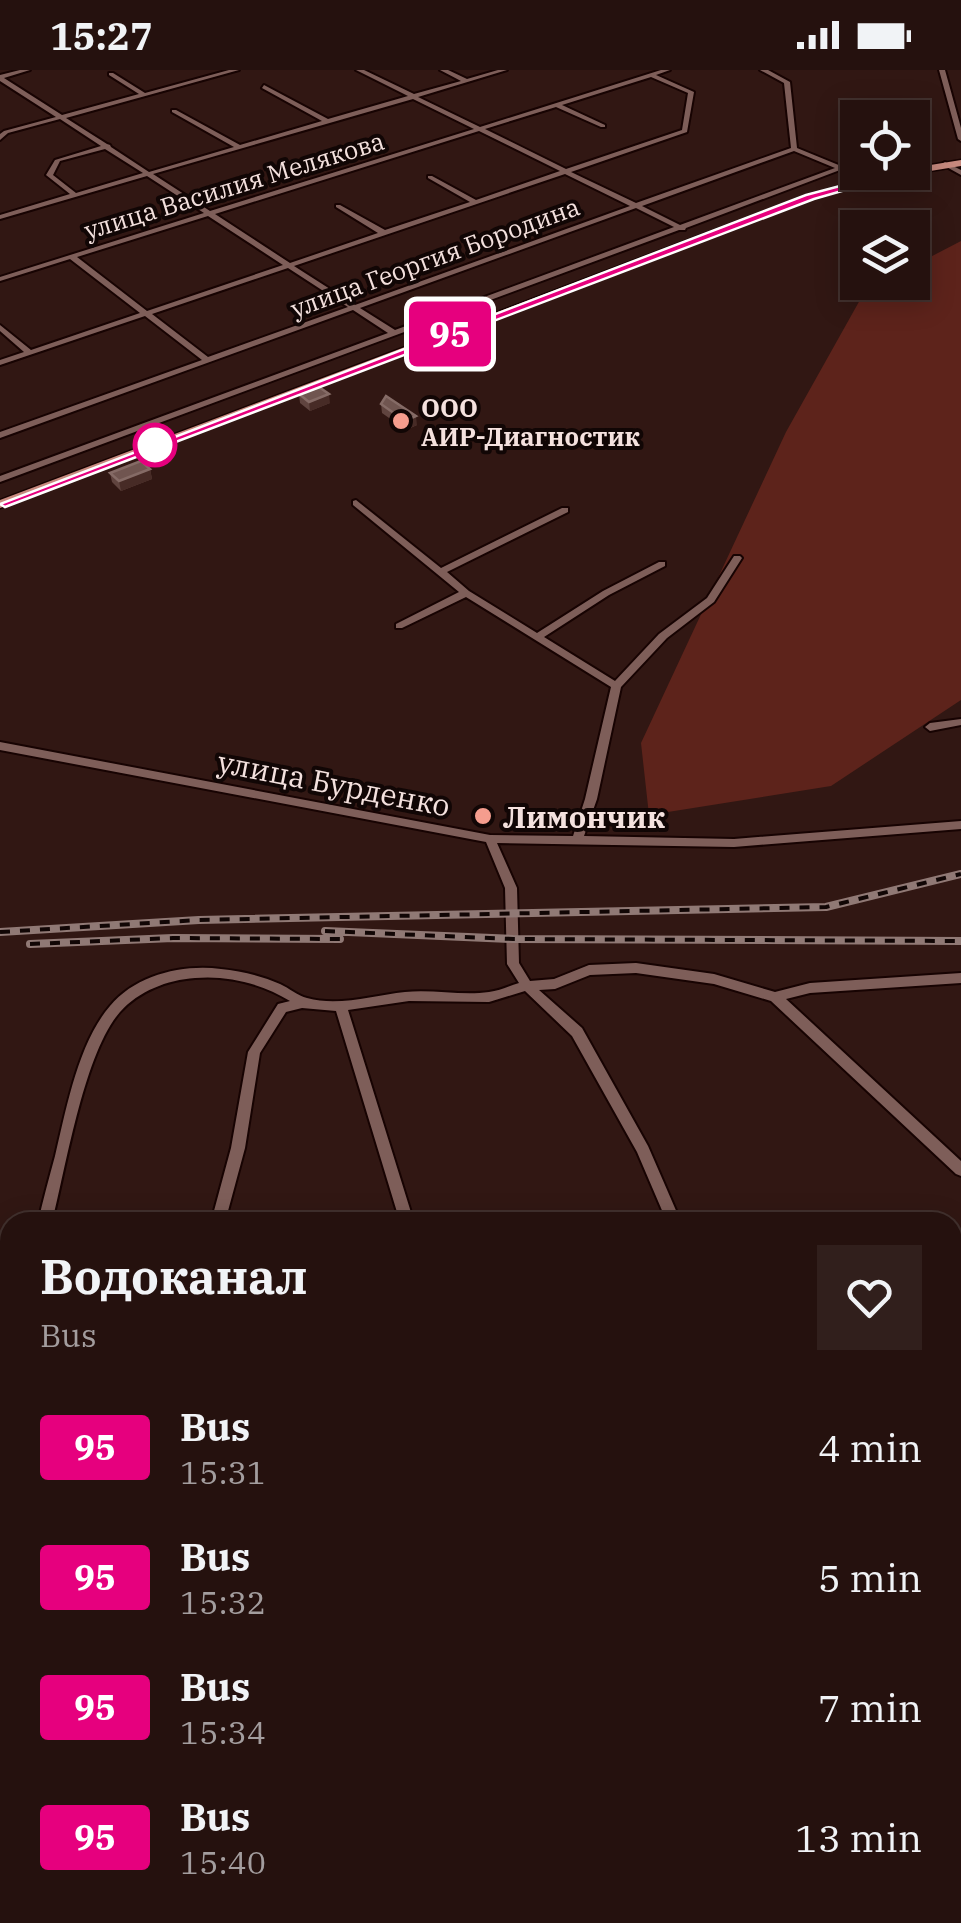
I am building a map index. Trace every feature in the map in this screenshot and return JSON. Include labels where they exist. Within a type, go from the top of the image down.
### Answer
[{"type":"main road","points":[[930,167],[961,163]]},
{"type":"main road","points":[[0,504],[840,189]]},
{"type":"street","points":[[0,77],[27,70]]},
{"type":"street","points":[[2,133],[235,70]]},
{"type":"street","name":"улица Василия Мелякова","points":[[359,70],[683,229]]},
{"type":"street","points":[[368,74],[380,70]]},
{"type":"street","points":[[443,70],[466,81]]},
{"type":"street","points":[[0,217],[504,70]]},
{"type":"street","name":"улица Василия Мелякова","points":[[0,279],[668,70]]},
{"type":"street","points":[[763,70],[787,82],[794,149],[840,166]]},
{"type":"street","points":[[942,70],[961,139]]},
{"type":"street","points":[[112,74],[145,94]]},
{"type":"street","points":[[0,363],[685,131],[691,92],[651,75]]},
{"type":"street","points":[[0,77],[395,334]]},
{"type":"street","points":[[264,87],[328,122]]},
{"type":"street","points":[[557,105],[603,126]]},
{"type":"street","points":[[174,111],[240,147]]},
{"type":"street","points":[[75,195],[49,175],[58,160],[108,146]]},
{"type":"street","name":"улица Георгия Бородина","points":[[0,434],[794,149]]},
{"type":"street","points":[[946,164],[961,172]]},
{"type":"street","points":[[0,479],[840,168]]},
{"type":"street","points":[[430,177],[475,202]]},
{"type":"street","points":[[338,206],[384,233]]},
{"type":"street","points":[[72,257],[207,360]]},
{"type":"street","points":[[0,327],[29,352]]},
{"type":"street","points":[[356,503],[466,593],[616,686]]},
{"type":"street","points":[[440,572],[565,510]]},
{"type":"street","points":[[578,839],[616,686],[663,636],[711,600],[737,558]]},
{"type":"street","points":[[537,638],[606,593],[662,564]]},
{"type":"street","points":[[399,626],[466,593]]},
{"type":"street","points":[[930,726],[961,722]]},
{"type":"street","name":"улица Бурденко","points":[[0,746],[490,839],[734,843],[961,825]]},
{"type":"street","points":[[490,839],[511,888],[513,964],[527,986],[576,1032],[643,1150],[670,1212]]},
{"type":"street","points":[[221,1212],[238,1148],[254,1052],[282,1008],[302,1003],[341,1006],[409,996],[489,997],[527,986],[555,984],[589,970],[636,968],[714,980],[775,996],[810,988],[961,978]]},
{"type":"street","points":[[48,1212],[94,1041],[113,1011],[142,988],[170,975],[202,972],[279,986],[302,1003]]},
{"type":"street","points":[[775,996],[961,1170]]},
{"type":"street","points":[[341,1006],[404,1212]]},
{"type":"shaded area","points":[[961,241],[961,700],[831,786],[649,815],[641,743],[786,432],[860,300],[930,300],[930,257]]},
{"type":"building","points":[[319,387],[329,394],[309,402],[299,394]]},
{"type":"building","points":[[386,396],[416,416],[405,421],[381,404]]},
{"type":"building","points":[[141,461],[150,469],[119,481],[110,473]]},
{"type":"railway","points":[[0,932],[199,920],[826,907],[961,874]]},
{"type":"railway","points":[[325,931],[513,939],[961,941]]},
{"type":"railway","points":[[30,944],[173,938],[340,939]]},
{"type":"bus line","name":"95","points":[[0,504],[840,187]]},
{"type":"place","name":"ООО АИР-Диагностик","points":[[401,421]]},
{"type":"place","name":"Лимончик","points":[[483,816]]}]
